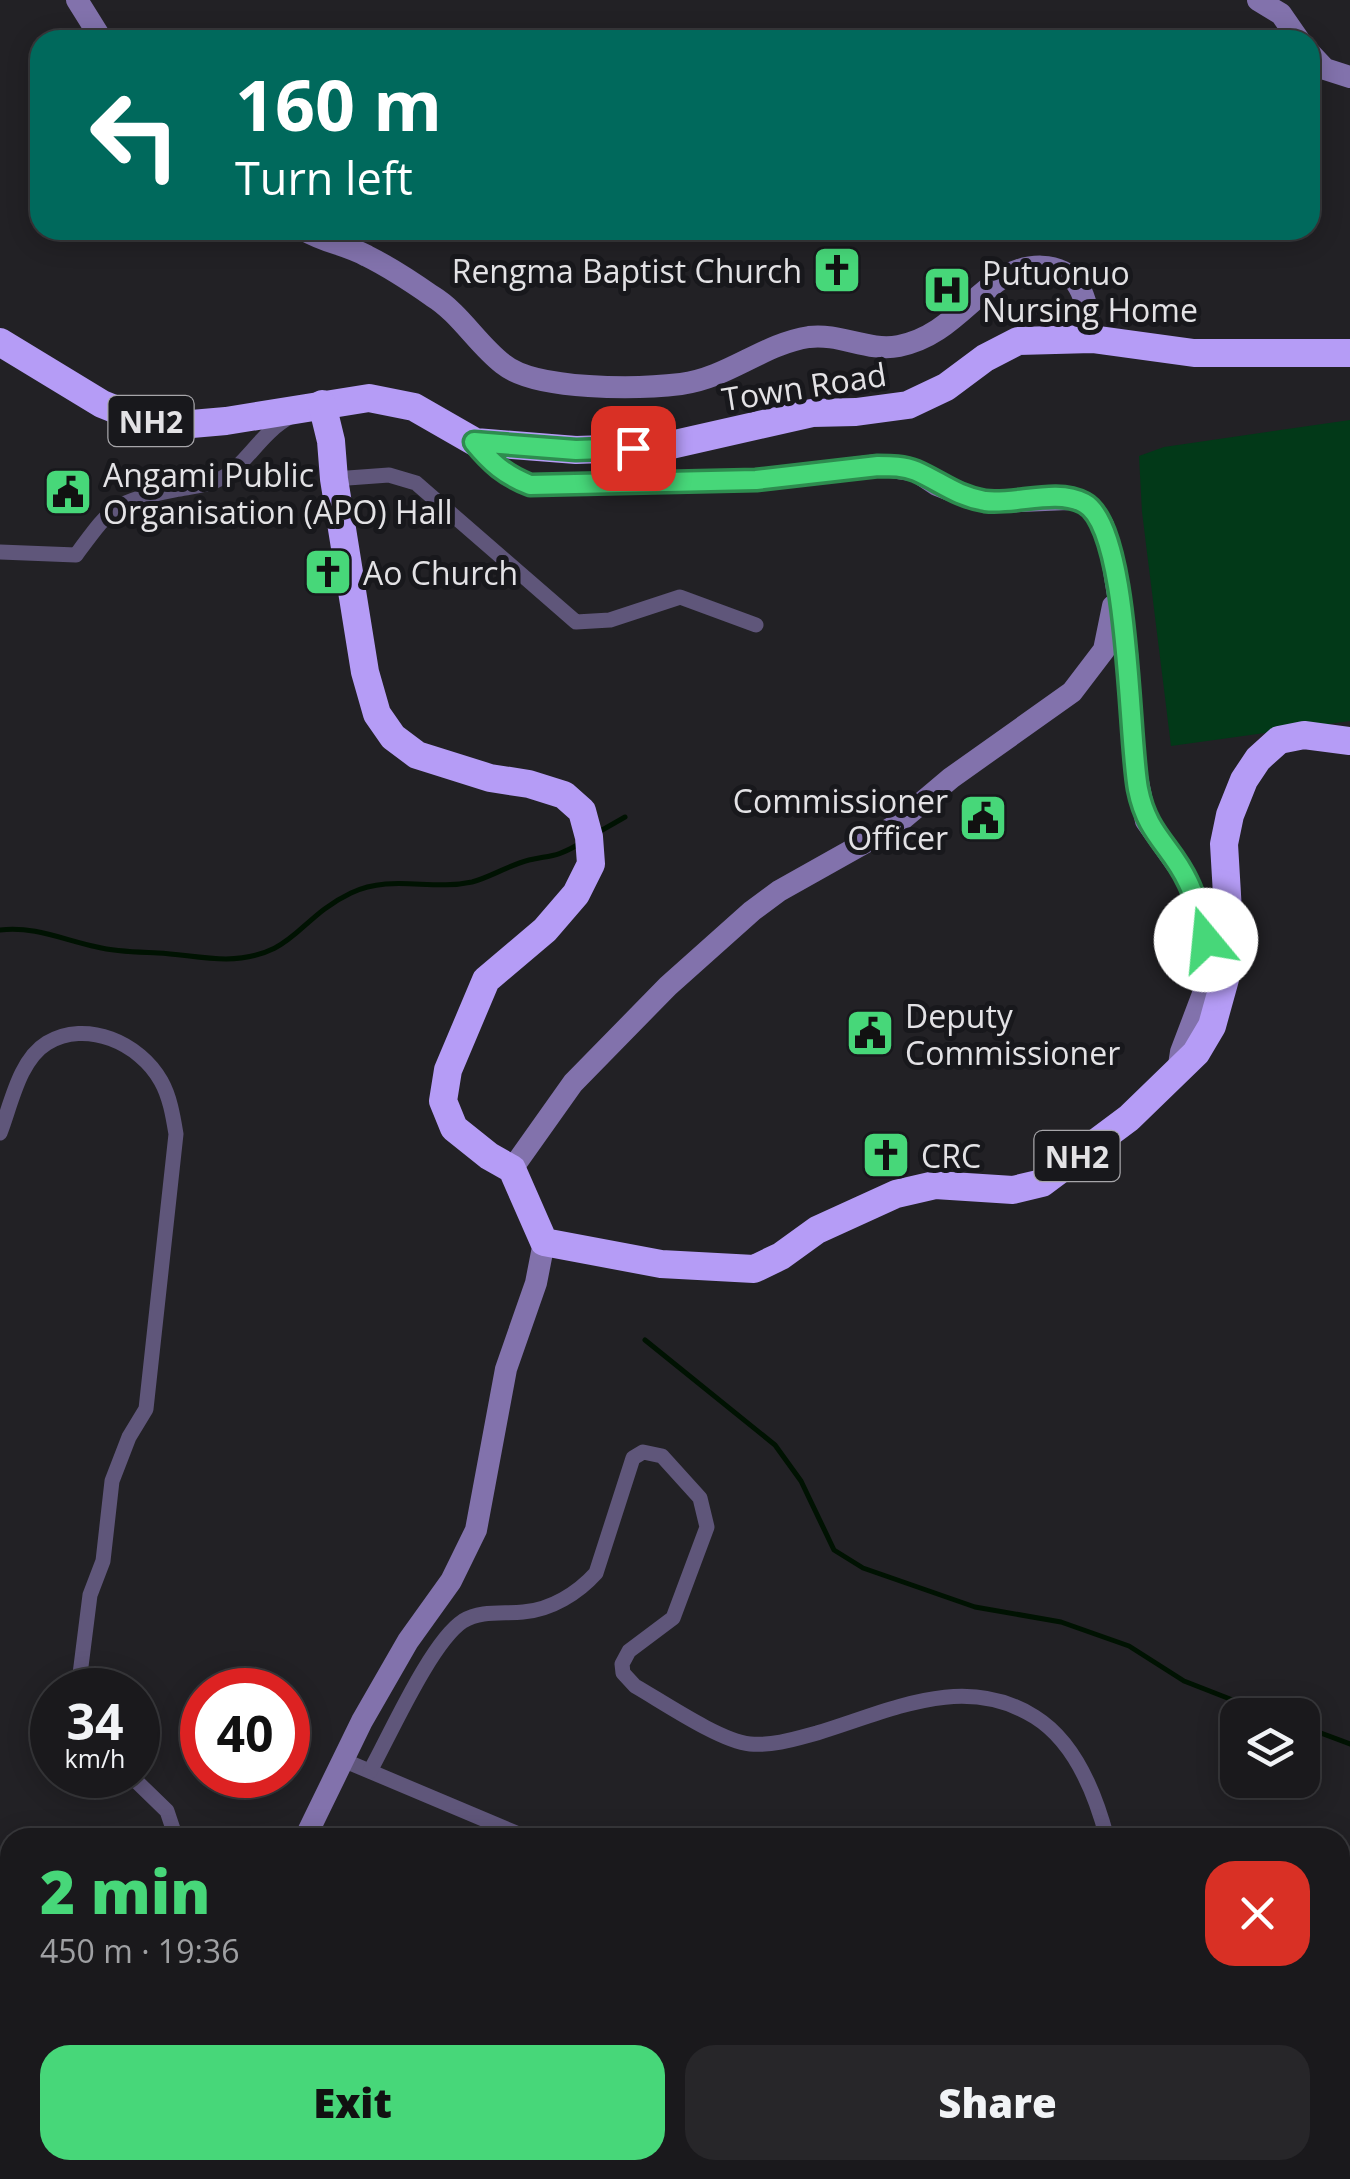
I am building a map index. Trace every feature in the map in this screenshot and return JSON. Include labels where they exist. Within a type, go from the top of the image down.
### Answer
[{"type":"highway","name":"Town Road","points":[[322,404],[369,398],[414,407],[474,442],[576,450],[662,447],[812,413],[908,405],[946,387],[985,358],[1018,341],[1092,339],[1194,353],[1350,354]]},
{"type":"highway","name":"NH2","points":[[4,347],[102,404],[142,420],[180,424],[226,421],[322,404]]},
{"type":"highway","points":[[322,404],[331,440],[365,672],[377,714],[394,737],[417,755],[490,778],[564,795],[582,811],[589,837],[591,864],[576,894],[545,930],[486,980],[448,1070],[443,1101],[454,1128],[489,1156],[512,1168],[544,1242]]},
{"type":"highway","name":"NH2","points":[[544,1242],[661,1264],[754,1268],[782,1256],[817,1230],[896,1194],[935,1186],[1013,1190],[1042,1182],[1129,1118],[1196,1053],[1212,1026],[1225,980],[1229,928],[1224,844],[1244,780],[1258,759],[1280,740],[1304,735],[1350,741]]},
{"type":"street","points":[[77,0],[96,30]]},
{"type":"street","points":[[1258,0],[1281,14],[1292,30]]},
{"type":"street","points":[[1320,64],[1325,69],[1350,76]]},
{"type":"street","points":[[328,240],[367,256],[433,296],[451,310],[490,354],[530,378],[610,388],[682,384],[711,378],[783,344],[805,338],[828,335],[879,347],[898,346],[938,332],[998,280],[1022,267],[1046,267],[1066,273],[1078,285],[1092,339]]},
{"type":"street","points":[[0,552],[76,555],[105,516],[124,502],[143,494],[196,486],[224,477],[272,428],[322,404]]},
{"type":"street","points":[[474,442],[508,477],[530,485],[756,480],[878,466],[916,471],[954,492],[987,501],[1081,501],[1098,515],[1115,577],[1127,652],[1134,762],[1146,820],[1187,879],[1206,940],[1206,986],[1181,1052],[1178,1072]]},
{"type":"street","points":[[334,478],[389,475],[416,483],[576,622],[610,620],[680,597],[756,625]]},
{"type":"street","points":[[512,1168],[573,1083],[678,976],[752,911],[780,890],[894,827],[950,778],[1072,692],[1104,650],[1113,612],[1115,577]]},
{"type":"street","points":[[0,1133],[26,1066],[46,1044],[76,1034],[99,1035],[125,1044],[148,1062],[170,1100],[176,1134],[146,1409],[129,1436],[112,1481],[103,1562],[90,1595],[81,1668]]},
{"type":"street","points":[[310,1828],[408,1641],[451,1581],[476,1530],[506,1368],[536,1283],[544,1242]]},
{"type":"street","points":[[370,1771],[437,1650],[463,1621],[479,1614],[528,1612],[556,1603],[583,1588],[596,1573],[633,1458],[643,1452],[662,1456],[700,1498],[707,1527],[673,1618],[629,1651],[622,1664],[623,1673],[635,1686],[728,1738],[748,1744],[784,1742],[949,1694],[983,1696],[1014,1704],[1050,1727],[1073,1753],[1104,1828]]},
{"type":"street","points":[[344,1760],[504,1828]]},
{"type":"street","points":[[153,1798],[167,1812],[173,1828]]},
{"type":"green space","points":[[1350,420],[1350,721],[1171,746],[1142,512],[1139,456],[1164,447]]},
{"type":"waterway","points":[[597,833],[625,817]]},
{"type":"waterway","points":[[0,930],[38,932],[120,951],[217,959],[249,957],[282,944],[333,903],[366,887],[472,882],[579,844]]},
{"type":"waterway","points":[[645,1340],[775,1445],[801,1481],[834,1550],[863,1568],[975,1607],[1061,1622],[1129,1646],[1184,1681],[1228,1698]]},
{"type":"waterway","points":[[1320,1733],[1350,1744]]},
{"type":"place","name":"Rengma Baptist Church","points":[[837,270]]},
{"type":"place","name":"Putuonuo Nursing Home","points":[[947,290]]},
{"type":"place","name":"Angami Public Organisation (APO) Hall","points":[[68,492]]},
{"type":"place","name":"Ao Church","points":[[328,572]]},
{"type":"place","name":"Commissioner Officer","points":[[983,818]]},
{"type":"place","name":"Deputy Commissioner","points":[[870,1033]]},
{"type":"place","name":"CRC","points":[[886,1155]]},
{"type":"route","points":[[633,448],[576,450],[474,442],[508,477],[530,485],[756,480],[899,466],[970,498],[999,502],[1068,499],[1091,508],[1103,525],[1112,558],[1127,652],[1134,762],[1146,820],[1187,879],[1206,940]]}]
